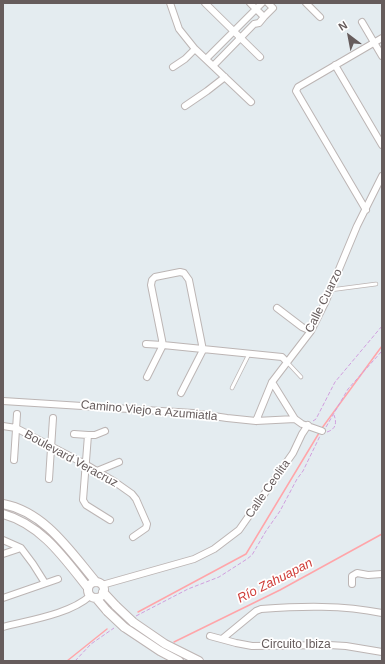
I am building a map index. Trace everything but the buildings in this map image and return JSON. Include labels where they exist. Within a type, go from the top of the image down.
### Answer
[{"type":"street","points":[[170,3],[178,29],[195,49],[251,102]]},
{"type":"street","points":[[205,3],[260,57]]},
{"type":"street","points":[[250,3],[264,17]]},
{"type":"street","points":[[206,59],[255,8],[262,3]]},
{"type":"street","points":[[213,66],[254,24],[259,23],[275,5],[268,3]]},
{"type":"street","points":[[306,3],[320,17]]},
{"type":"street","points":[[247,17],[254,24]]},
{"type":"street","points":[[362,22],[382,56]]},
{"type":"street","points":[[366,210],[296,91],[298,87],[382,38]]},
{"type":"street","points":[[173,66],[185,59],[195,49]]},
{"type":"street","points":[[335,65],[382,145]]},
{"type":"street","points":[[185,106],[225,77]]},
{"type":"street","name":"Calle Cuarzo","points":[[256,421],[272,382],[311,331],[357,226],[382,176]]},
{"type":"street","points":[[147,377],[163,345],[151,284],[152,280],[155,277],[180,272],[184,273],[189,280],[203,350],[181,393]]},
{"type":"street","points":[[277,308],[302,327],[311,331]]},
{"type":"street","points":[[146,344],[282,358],[287,362]]},
{"type":"street","points":[[272,382],[295,419],[302,424],[316,428]]},
{"type":"street","name":"Camino Viejo a Azumiatla","points":[[3,401],[193,412],[256,421],[295,419]]},
{"type":"street","points":[[14,460],[17,414]]},
{"type":"street","points":[[49,479],[53,418]]},
{"type":"street","name":"Boulevard Veracruz","points":[[3,426],[16,428],[86,464],[132,494],[136,499],[147,524],[146,528],[133,538]]},
{"type":"street","name":"Calle Ceolita","points":[[100,586],[194,559],[214,549],[239,530],[293,453],[302,434],[316,428]]},
{"type":"street","points":[[74,434],[95,435],[105,430]]},
{"type":"street","points":[[88,435],[83,503],[110,520]]},
{"type":"street","points":[[97,471],[118,462]]},
{"type":"street","points":[[3,504],[19,508],[30,513],[41,521],[51,530],[116,606],[133,622],[165,644],[198,661]]},
{"type":"street","points":[[3,514],[24,522],[49,540],[107,612],[124,627],[160,651],[179,661]]},
{"type":"street","points":[[3,540],[21,548],[45,583]]},
{"type":"street","points":[[3,554],[21,548]]},
{"type":"street","points":[[352,584],[352,576],[358,573],[368,575],[382,574]]},
{"type":"street","points":[[3,598],[58,579]]},
{"type":"street","points":[[3,627],[64,610],[84,601],[91,594],[92,583],[100,586]]},
{"type":"street","points":[[91,594],[99,597],[100,586]]},
{"type":"street","points":[[222,639],[256,611],[261,609],[328,607],[382,613]]},
{"type":"street","name":"Circuito Ibiza","points":[[210,636],[252,646],[329,645],[382,652]]},
{"type":"lane","points":[[330,290],[376,284]]},
{"type":"lane","points":[[232,388],[249,354]]},
{"type":"lane","points":[[287,362],[301,377]]},
{"type":"path","points":[[334,414],[336,421],[335,427],[328,433],[316,428],[316,418],[335,382],[382,326]]},
{"type":"waterway","points":[[322,428],[382,346]]},
{"type":"waterway","points":[[138,612],[246,554],[319,433]]},
{"type":"waterway","name":"Río Zahuapan","points":[[174,642],[280,590],[382,534]]},
{"type":"waterway","points":[[67,661],[107,629]]}]
